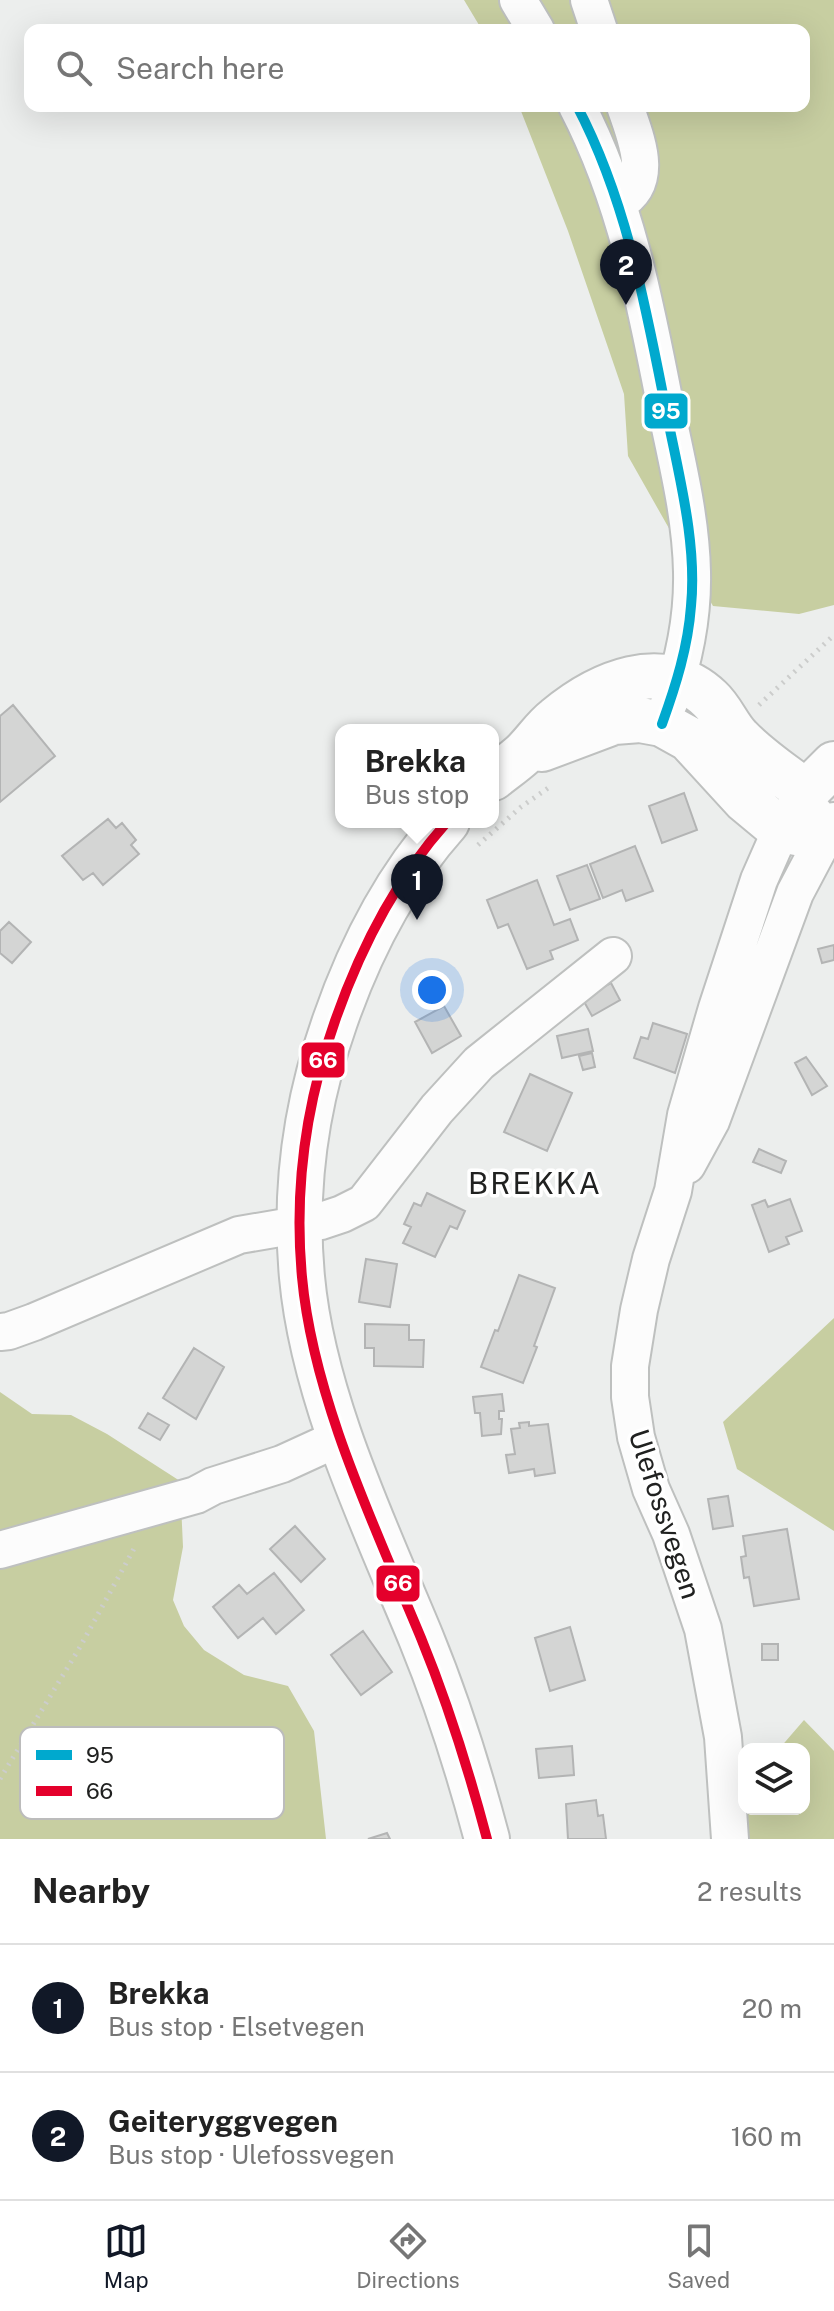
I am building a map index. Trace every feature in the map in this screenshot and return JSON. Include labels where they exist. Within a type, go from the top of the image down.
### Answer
[{"type":"main road","points":[[507,767],[554,721],[604,687],[625,678],[664,676],[698,689],[713,701],[739,738],[820,778]]},
{"type":"main road","points":[[507,767],[614,722],[640,720],[662,724],[689,739],[745,800],[781,830],[829,831]]},
{"type":"main road","points":[[461,835],[421,854],[386,906],[343,997],[315,1088],[304,1154],[299,1223],[302,1279],[317,1359],[341,1437],[464,1754],[487,1839]]},
{"type":"street","points":[[518,0],[532,24]]},
{"type":"street","points":[[589,0],[597,24]]},
{"type":"street","points":[[580,112],[618,203],[653,342],[681,483],[692,570],[692,606],[678,679],[662,724]]},
{"type":"street","points":[[618,203],[632,195],[639,180],[641,163],[627,112]]},
{"type":"street","points":[[820,778],[829,831]]},
{"type":"street","name":"Ulefossvegen","points":[[730,1839],[723,1737],[703,1629],[671,1534],[651,1489],[636,1437],[630,1397],[630,1366],[651,1259],[673,1191],[686,1115],[717,1008],[759,880],[781,830],[820,778]]},
{"type":"street","name":"Ulefossvegen","points":[[673,1191],[711,1121],[795,893],[829,831]]},
{"type":"street","points":[[0,1332],[34,1322],[239,1235],[342,1214],[364,1203],[437,1109],[479,1063],[613,956]]},
{"type":"street","points":[[0,1550],[196,1495],[213,1486],[282,1464],[341,1437]]},
{"type":"path","points":[[754,707],[763,705],[834,635]]},
{"type":"path","points":[[499,817],[521,807],[554,783]]},
{"type":"path","points":[[32,1727],[158,1506]]},
{"type":"path","points":[[0,1779],[20,1746]]},
{"type":"green space","points":[[464,0],[834,0],[834,605],[799,614],[713,606],[628,456],[624,394],[568,231],[521,112],[810,112],[810,24],[478,24]]},
{"type":"green space","points":[[834,1318],[834,1531],[737,1469],[723,1422]]},
{"type":"green space","points":[[0,1392],[32,1414],[71,1415],[180,1481],[183,1547],[173,1600],[184,1626],[204,1650],[244,1675],[288,1686],[314,1731],[326,1839],[0,1839]]},
{"type":"green space","points":[[804,1720],[834,1751],[834,1839],[733,1839],[742,1815],[810,1815],[810,1743],[784,1743]]},
{"type":"building","points":[[13,705],[55,756],[0,802],[0,716]]},
{"type":"building","points":[[684,793],[697,830],[662,843],[649,806]]},
{"type":"building","points":[[108,819],[116,828],[122,823],[136,840],[131,845],[139,854],[103,885],[93,873],[83,880],[62,856]]},
{"type":"building","points":[[635,846],[653,891],[626,901],[622,890],[603,898],[590,864]]},
{"type":"building","points":[[587,865],[600,899],[570,910],[557,876]]},
{"type":"building","points":[[537,880],[554,925],[570,919],[578,940],[550,951],[553,959],[527,969],[508,924],[498,928],[487,900]]},
{"type":"building","points":[[9,922],[31,942],[12,963],[0,953],[0,931]]},
{"type":"building","points":[[834,945],[834,960],[822,963],[818,949]]},
{"type":"building","points":[[611,983],[620,1000],[592,1016],[582,998]]},
{"type":"building","points":[[444,1006],[461,1036],[432,1053],[415,1022]]},
{"type":"building","points":[[653,1023],[687,1034],[675,1073],[634,1058],[641,1037],[648,1039]]},
{"type":"building","points":[[588,1029],[593,1051],[562,1058],[557,1036]]},
{"type":"building","points":[[592,1053],[595,1067],[583,1070],[579,1056]]},
{"type":"building","points":[[806,1057],[827,1086],[812,1095],[795,1063]]},
{"type":"building","points":[[530,1074],[572,1093],[547,1151],[504,1132]]},
{"type":"building","points":[[759,1149],[786,1161],[781,1173],[753,1162]]},
{"type":"building","points":[[427,1193],[465,1211],[457,1229],[450,1226],[435,1257],[403,1243],[411,1227],[404,1224],[414,1203],[421,1206]]},
{"type":"building","points":[[790,1199],[802,1231],[786,1237],[789,1244],[769,1252],[752,1205],[765,1200],[768,1207]]},
{"type":"building","points":[[366,1259],[397,1264],[390,1307],[359,1302]]},
{"type":"building","points":[[519,1275],[555,1288],[523,1383],[481,1367]]},
{"type":"building","points":[[365,1324],[409,1325],[409,1340],[424,1340],[423,1367],[374,1366],[374,1348],[365,1348]]},
{"type":"building","points":[[194,1348],[224,1367],[196,1419],[163,1398]]},
{"type":"building","points":[[502,1394],[504,1411],[499,1411],[501,1434],[482,1436],[480,1413],[475,1413],[473,1397]]},
{"type":"building","points":[[148,1413],[169,1425],[160,1440],[139,1428]]},
{"type":"building","points":[[529,1422],[529,1426],[548,1424],[555,1473],[535,1476],[534,1469],[509,1473],[506,1455],[515,1454],[511,1429],[520,1428],[519,1423]]},
{"type":"building","points":[[728,1496],[733,1526],[713,1529],[708,1499]]},
{"type":"building","points":[[295,1526],[325,1559],[301,1582],[270,1549]]},
{"type":"building","points":[[787,1529],[799,1599],[754,1606],[749,1577],[744,1578],[741,1557],[746,1556],[743,1536]]},
{"type":"building","points":[[274,1573],[304,1610],[276,1634],[263,1618],[238,1638],[213,1607],[239,1585],[247,1594]]},
{"type":"building","points":[[570,1627],[585,1680],[550,1691],[535,1638]]},
{"type":"building","points":[[363,1631],[392,1672],[361,1695],[331,1655]]},
{"type":"building","points":[[762,1644],[778,1644],[778,1660],[762,1660]]},
{"type":"building","points":[[572,1746],[574,1775],[539,1778],[536,1749]]},
{"type":"building","points":[[596,1800],[598,1816],[603,1815],[606,1839],[568,1839],[566,1804]]},
{"type":"building","points":[[387,1833],[390,1839],[368,1839]]},
{"type":"transit line","name":"95","points":[[580,112],[610,181],[634,260],[690,536],[692,583],[687,636],[681,666],[662,724]]},
{"type":"transit line","name":"66","points":[[442,828],[412,867],[381,916],[335,1021],[310,1115],[301,1180],[300,1245],[308,1323],[332,1415],[440,1688],[487,1839]]},
{"type":"place","name":"Geiteryggvegen","points":[[626,305]]},
{"type":"place","name":"Brekka","points":[[417,920]]},
{"type":"district","name":"BREKKA","points":[[535,1184]]}]
